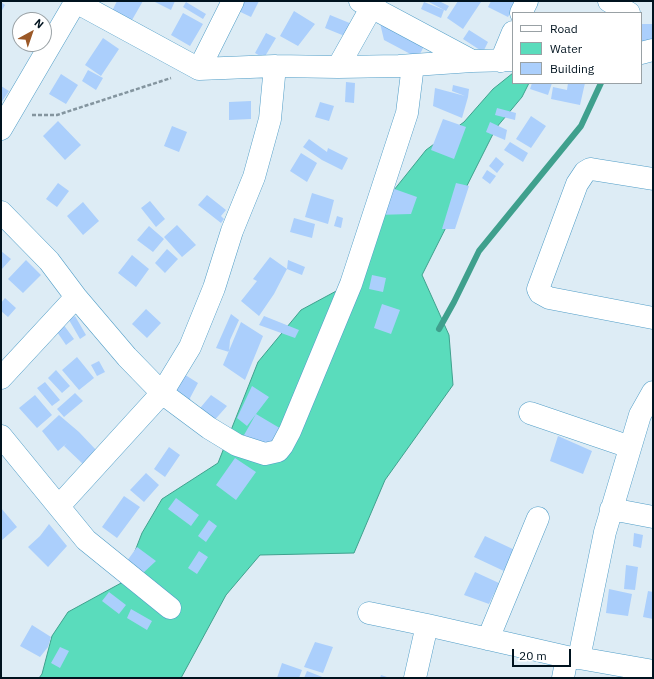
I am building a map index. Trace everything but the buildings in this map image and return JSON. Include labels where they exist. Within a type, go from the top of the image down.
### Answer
[{"type":"street","points":[[5,123],[75,1],[199,68],[276,66],[412,66],[472,61],[507,60],[512,37]]},
{"type":"street","points":[[199,68],[233,1]]},
{"type":"street","points":[[522,12],[527,1]]},
{"type":"street","points":[[609,1],[627,12]]},
{"type":"street","points":[[635,12],[642,1]]},
{"type":"street","points":[[338,67],[369,3],[472,61]]},
{"type":"street","points":[[642,53],[653,50]]},
{"type":"street","points":[[59,506],[162,393],[190,347],[214,288],[232,230],[254,177],[270,119],[276,66]]},
{"type":"street","points":[[1,212],[49,261],[76,297],[127,357],[162,393],[209,428],[237,445],[265,454],[278,451],[290,431],[351,284],[407,113],[412,66]]},
{"type":"street","points":[[653,179],[590,169],[585,172],[578,184],[538,289],[540,293],[549,298],[653,318]]},
{"type":"street","points":[[1,378],[76,297]]},
{"type":"street","points":[[570,664],[605,532],[630,447],[640,415],[653,392]]},
{"type":"street","points":[[530,413],[630,447]]},
{"type":"street","points":[[1,436],[86,540],[170,608]]},
{"type":"street","points":[[612,509],[653,517]]},
{"type":"street","points":[[488,639],[538,518]]},
{"type":"street","points":[[370,613],[488,639],[570,664],[653,671]]},
{"type":"street","points":[[415,678],[427,625]]},
{"type":"path","points":[[5,123],[57,115],[199,68]]},
{"type":"water","points":[[512,74],[512,84],[528,84],[522,97],[496,128],[422,275],[449,335],[453,385],[385,480],[354,553],[260,555],[226,595],[181,678],[39,678],[42,674],[52,636],[68,612],[123,582],[142,533],[162,499],[218,463],[258,362],[301,310],[340,289],[394,190],[426,150],[464,122],[493,89]]},
{"type":"waterway","points":[[439,329],[479,251],[581,126],[601,84]]}]
